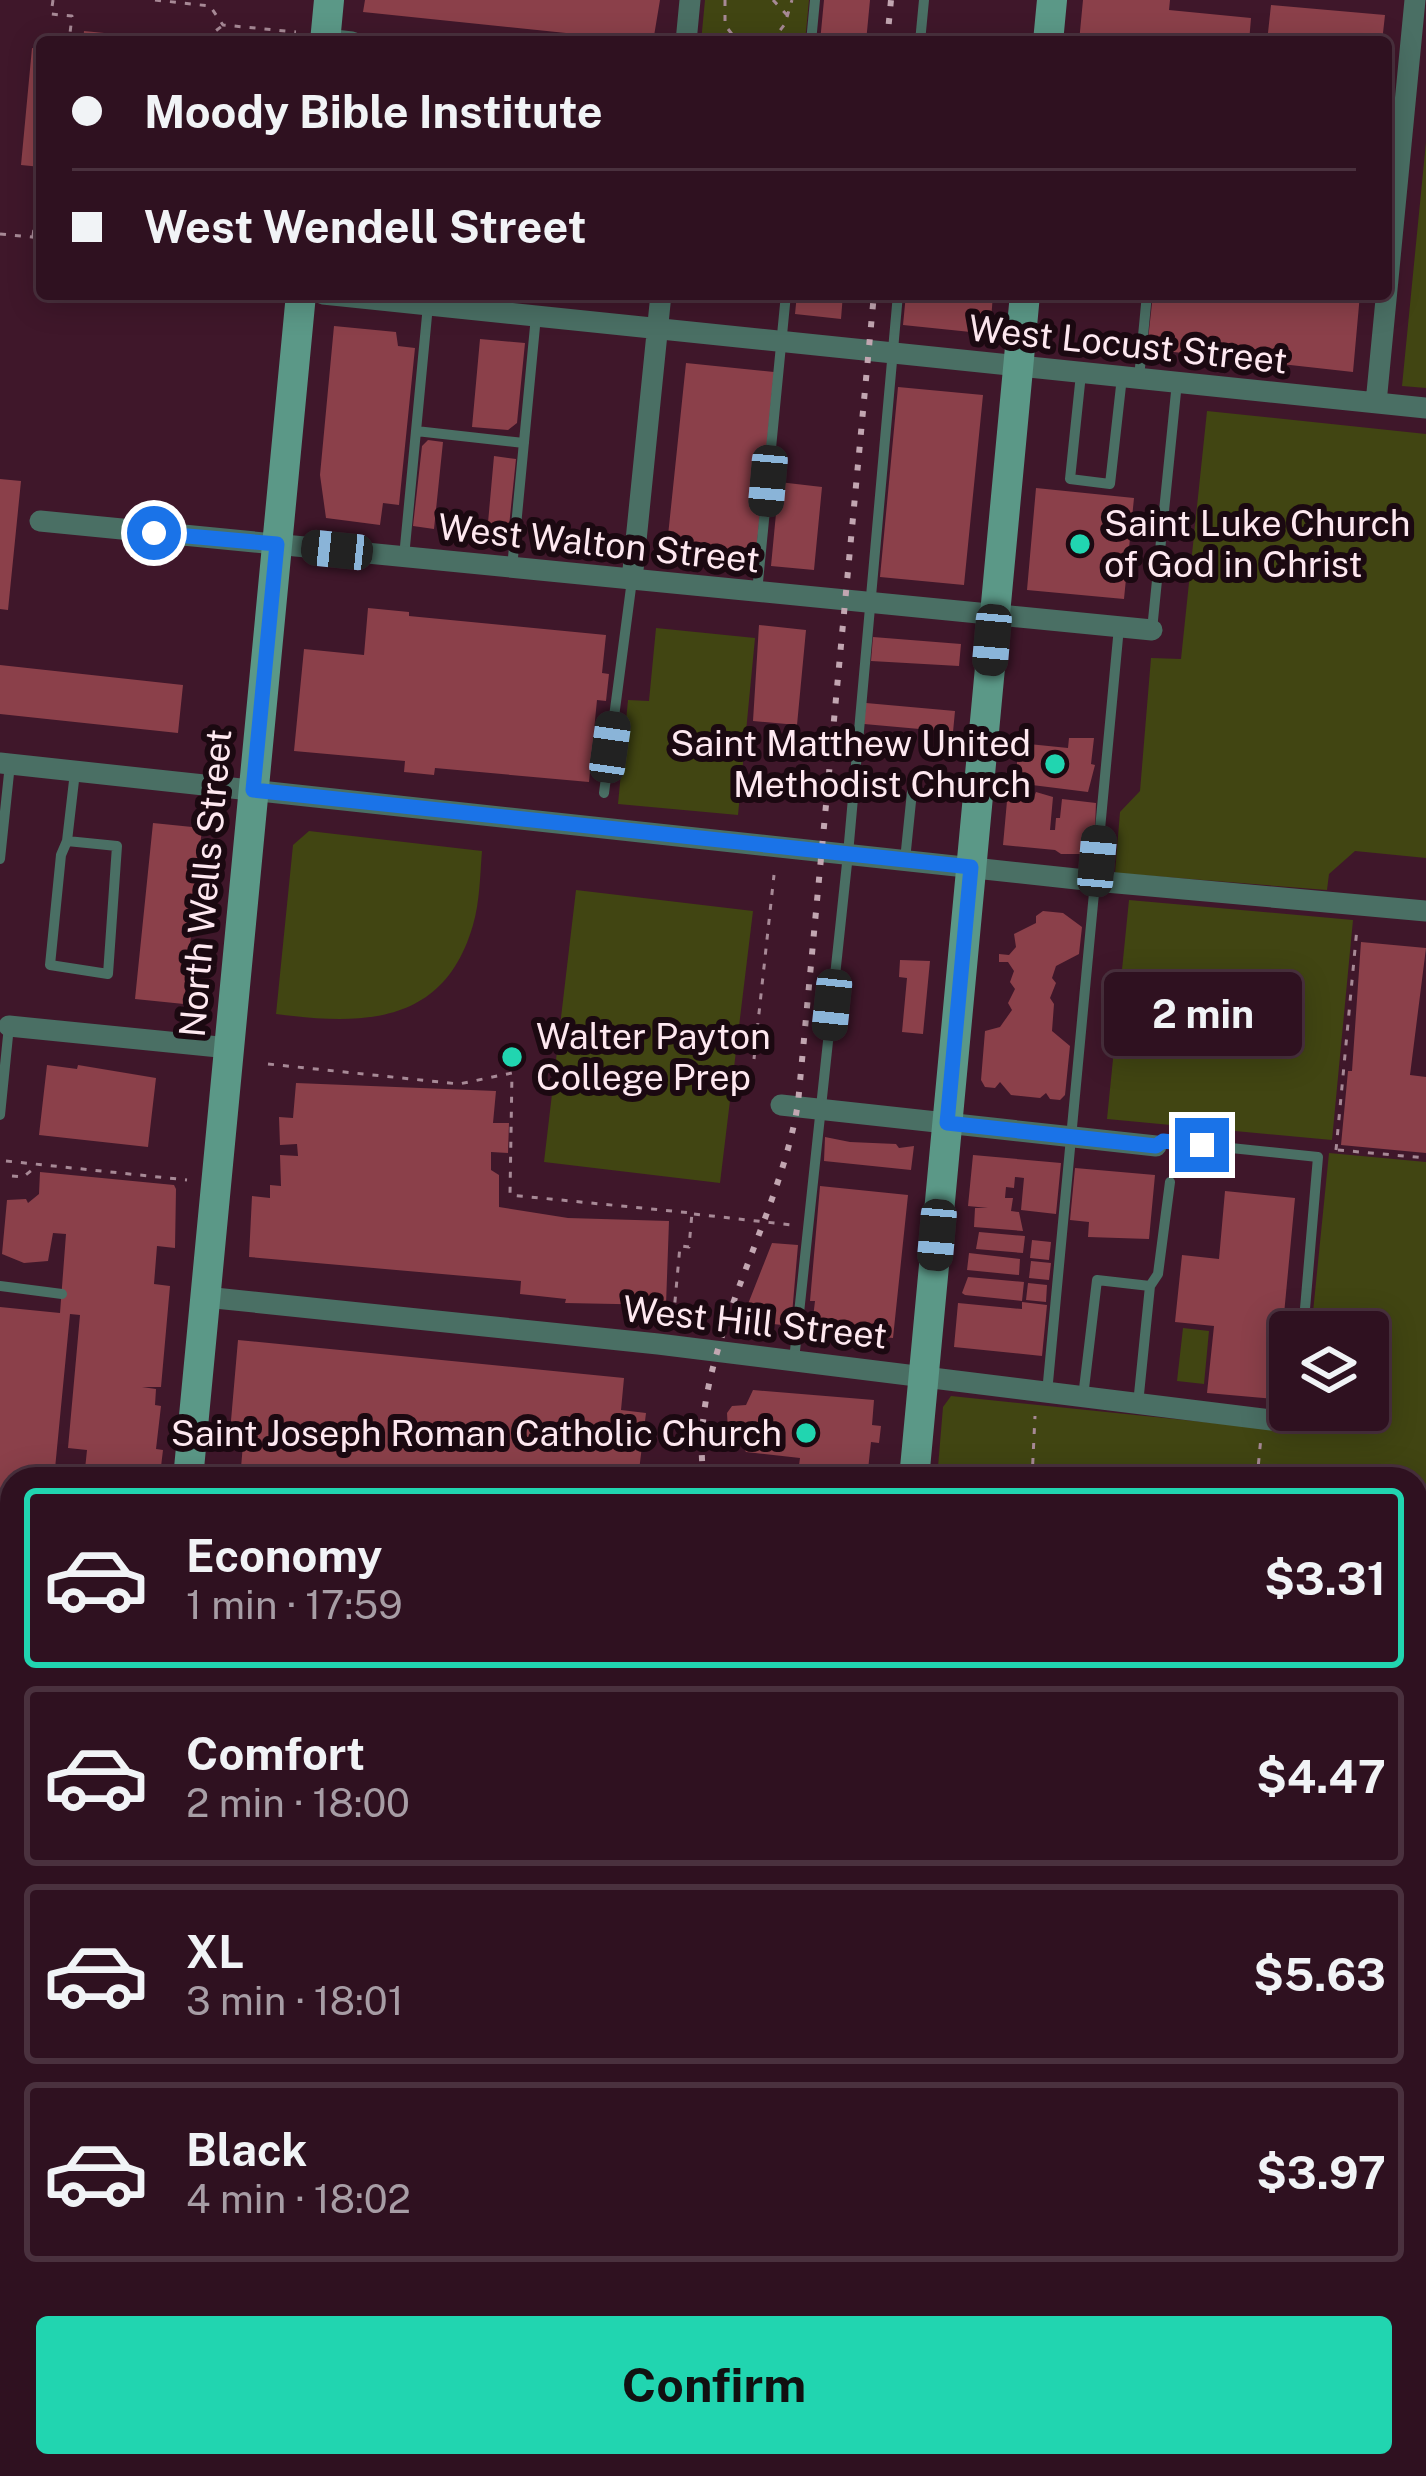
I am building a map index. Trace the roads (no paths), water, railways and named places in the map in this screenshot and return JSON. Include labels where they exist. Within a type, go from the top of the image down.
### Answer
[{"type":"street","points":[[325,36],[329,0]]},
{"type":"street","points":[[687,36],[690,0]]},
{"type":"street","points":[[1049,36],[1052,0]]},
{"type":"street","points":[[1392,238],[1415,0]]},
{"type":"street","name":"North Wells Street","points":[[189,1467],[300,300]]},
{"type":"street","name":"West Locust Street","points":[[380,300],[1426,408]]},
{"type":"street","points":[[632,580],[660,300]]},
{"type":"street","points":[[915,1467],[1024,300]]},
{"type":"street","points":[[1376,403],[1386,300]]},
{"type":"street","name":"West Walton Street","points":[[40,521],[1151,630]]},
{"type":"street","points":[[5,763],[1426,911]]},
{"type":"street","points":[[9,1026],[229,1048]]},
{"type":"street","points":[[781,1105],[1156,1146]]},
{"type":"street","name":"West Hill Street","points":[[205,1297],[794,1360],[1138,1404],[1269,1414]]},
{"type":"lane","points":[[812,36],[815,0]]},
{"type":"lane","points":[[921,36],[924,0]]},
{"type":"lane","points":[[757,592],[785,300]]},
{"type":"lane","points":[[794,1360],[848,854],[897,300]]},
{"type":"lane","points":[[1082,373],[1070,479],[1110,484],[1146,300]]},
{"type":"lane","points":[[404,557],[428,305]]},
{"type":"lane","points":[[512,568],[536,316]]},
{"type":"lane","points":[[1151,630],[1177,382]]},
{"type":"lane","points":[[416,431],[524,443]]},
{"type":"lane","points":[[604,793],[632,580]]},
{"type":"lane","points":[[1047,1393],[1119,627]]},
{"type":"lane","points":[[0,859],[5,763]]},
{"type":"lane","points":[[67,841],[118,846],[108,974],[50,965],[61,854],[76,771]]},
{"type":"lane","points":[[905,860],[913,782]]},
{"type":"lane","points":[[0,1115],[9,1026]]},
{"type":"lane","points":[[1156,1146],[1163,1141],[1321,1152],[1305,1311]]},
{"type":"lane","points":[[1138,1404],[1150,1286],[1158,1274],[1169,1182]]},
{"type":"lane","points":[[1083,1397],[1097,1280],[1150,1286]]},
{"type":"lane","points":[[0,1286],[62,1294]]},
{"type":"railway","points":[[888,36],[891,0]]},
{"type":"railway","points":[[703,1467],[708,1387],[788,1150],[798,1103],[873,300]]},
{"type":"place","name":"Saint Luke Church of God in Christ","points":[[1080,544]]},
{"type":"place","name":"Saint Matthew United Methodist Church","points":[[1055,764]]},
{"type":"place","name":"Walter Payton College Prep","points":[[512,1057]]},
{"type":"place","name":"Saint Joseph Roman Catholic Church","points":[[806,1433]]}]
